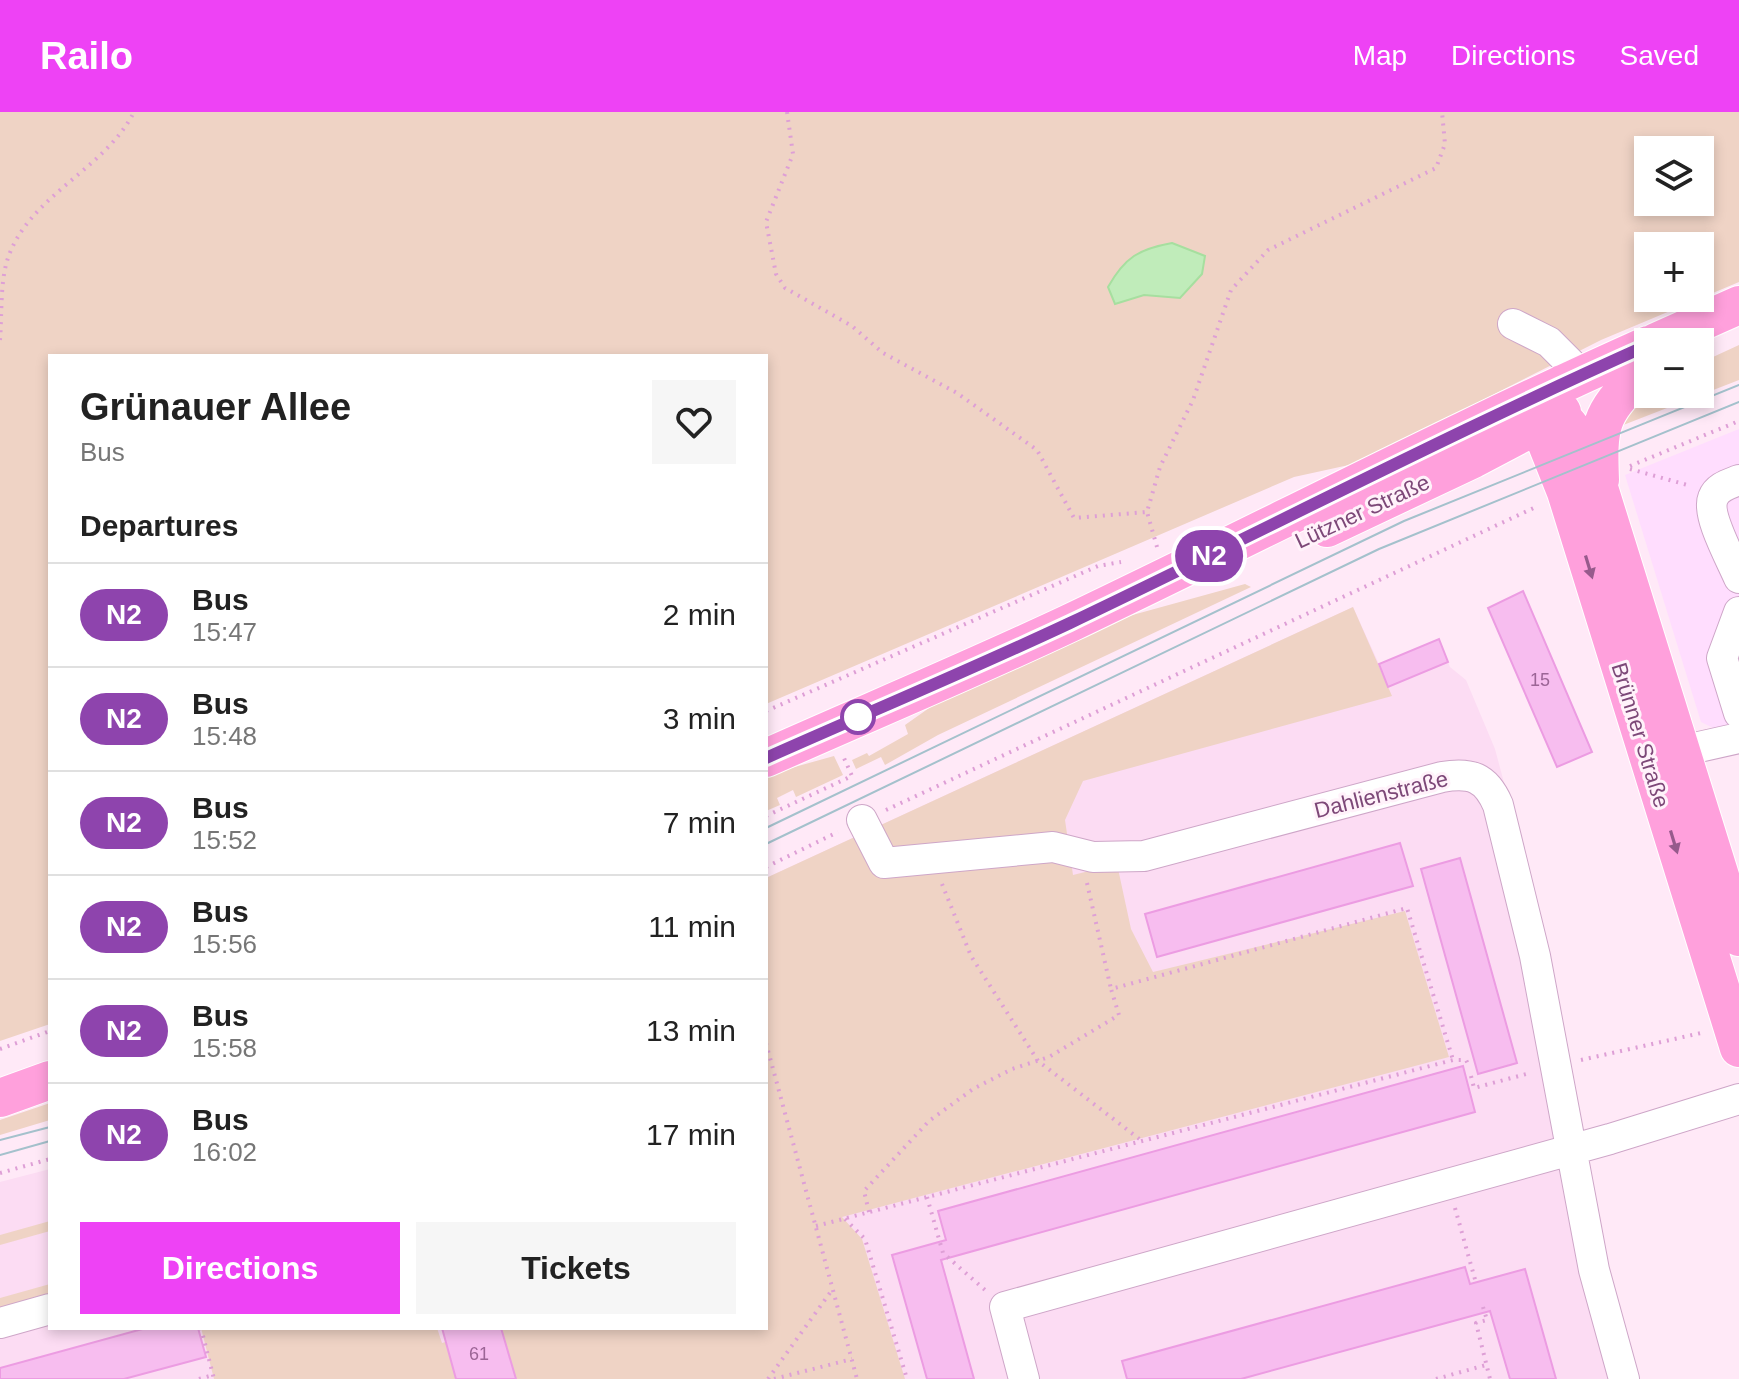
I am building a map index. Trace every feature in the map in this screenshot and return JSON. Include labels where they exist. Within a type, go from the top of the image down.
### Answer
[{"type":"main road","points":[[1687,328],[1739,305]]},
{"type":"main road","points":[[1714,342],[1739,330]]},
{"type":"main road","name":"Lützner Straße","points":[[768,757],[1066,625],[1549,401],[1634,369]]},
{"type":"main road","points":[[1490,451],[1517,453],[1539,465],[1572,495],[1599,441],[1603,419],[1611,403],[1634,377]]},
{"type":"main road","name":"Lützner Straße","points":[[1066,625],[1167,595],[1246,566],[1490,451],[1549,401]]},
{"type":"main road","name":"Brünner Straße","points":[[1549,401],[1572,495],[1724,1040]]},
{"type":"main road","name":"Brünner Straße","points":[[1572,495],[1681,751],[1739,937]]},
{"type":"main road","points":[[0,1098],[48,1081]]},
{"type":"street","points":[[1513,324],[1549,342],[1549,401]]},
{"type":"street","points":[[1728,486],[1712,499],[1711,514],[1739,578]]},
{"type":"street","points":[[1739,612],[1722,658],[1739,713]]},
{"type":"street","points":[[1681,751],[1739,738]]},
{"type":"street","name":"Dahlienstraße","points":[[1093,857],[1144,856],[1461,773],[1478,777],[1491,788],[1498,805],[1535,956],[1594,1270],[1624,1379]]},
{"type":"street","points":[[862,820],[884,863],[1053,847],[1093,857]]},
{"type":"street","points":[[1024,1379],[1005,1307],[1570,1150],[1739,1099]]},
{"type":"street","points":[[0,1323],[48,1310]]},
{"type":"path","points":[[0,340],[5,271],[16,240],[31,219],[115,142],[134,112]]},
{"type":"path","points":[[787,112],[793,154],[766,222],[776,274],[785,288],[852,326],[883,353],[957,393],[1037,450],[1074,518],[1147,512]]},
{"type":"path","points":[[1157,548],[1147,512],[1160,467],[1193,400],[1231,290],[1268,250],[1436,168],[1445,144],[1442,112]]},
{"type":"path","points":[[1728,486],[1626,468],[1739,421]]},
{"type":"path","points":[[768,866],[1572,495]]},
{"type":"path","points":[[1143,554],[1170,542]]},
{"type":"path","points":[[768,710],[1098,566],[1129,560]]},
{"type":"path","points":[[768,815],[852,776],[843,757],[857,751]]},
{"type":"path","points":[[869,1212],[864,1191],[929,1121],[973,1089],[1038,1061],[1119,1015],[1087,887],[1093,857]]},
{"type":"path","points":[[932,859],[971,956],[1038,1061],[1142,1141]]},
{"type":"path","points":[[1111,989],[1407,908],[1453,1060]]},
{"type":"path","points":[[0,1049],[48,1032]]},
{"type":"path","points":[[1471,1076],[1474,1088],[1556,1066],[1724,1040]]},
{"type":"path","points":[[768,1050],[857,1379]]},
{"type":"path","points":[[816,1226],[1453,1060],[1466,1060],[1468,1064]]},
{"type":"path","points":[[0,1173],[48,1160]]},
{"type":"path","points":[[1448,1183],[1476,1283]]},
{"type":"path","points":[[927,1197],[943,1253],[1005,1307]]},
{"type":"path","points":[[845,1219],[865,1239],[907,1379]]},
{"type":"path","points":[[771,1379],[832,1290]]},
{"type":"path","points":[[1483,1307],[1487,1320],[1476,1323],[1490,1379]]},
{"type":"path","points":[[199,1379],[214,1377],[202,1330]]},
{"type":"path","points":[[771,1379],[852,1359]]},
{"type":"path","points":[[1436,1379],[1486,1365]]},
{"type":"shaded area","points":[[0,112],[1739,112],[1739,282],[1714,293],[1714,232],[1634,232],[1634,312],[1668,312],[1601,340],[1358,463],[1294,477],[768,703],[768,354],[48,354],[48,1025],[0,1041]]},
{"type":"shaded area","points":[[1172,243],[1205,256],[1202,274],[1180,298],[1144,295],[1115,304],[1108,287],[1127,261],[1150,248]]},
{"type":"shaded area","points":[[1739,345],[1739,380],[1714,390],[1714,357]]},
{"type":"shaded area","points":[[1634,406],[1667,408],[1613,429]]},
{"type":"shaded area","points":[[1739,429],[1739,741],[1701,722],[1625,475]]},
{"type":"shaded area","points":[[1245,584],[1251,587],[938,735],[885,765],[881,757],[856,769],[852,760],[867,753],[869,756],[908,734],[905,725],[949,694],[1118,619]]},
{"type":"shaded area","points":[[1353,607],[1379,664],[1439,639],[1450,667],[1466,680],[1495,749],[1541,921],[1559,1002],[1603,1248],[1639,1379],[0,1379],[0,1182],[48,1170],[48,1330],[768,1330],[768,877]]},
{"type":"shaded area","points":[[1353,607],[1392,696],[1083,781],[1065,820],[1073,875],[1117,864],[1131,929],[1153,972],[1405,911],[1449,1057],[842,1217],[862,1239],[905,1379],[214,1379],[202,1330],[438,1330],[442,1343],[489,1330],[768,1330],[768,877]]},
{"type":"shaded area","points":[[834,756],[843,775],[796,797],[793,790],[777,798],[780,805],[768,810],[768,774]]},
{"type":"shaded area","points":[[48,1104],[48,1121],[0,1135],[0,1120]]},
{"type":"shaded area","points":[[48,1222],[48,1232],[0,1245],[0,1235]]},
{"type":"shaded area","points":[[48,1285],[48,1297],[0,1310],[0,1298]]},
{"type":"building","points":[[1523,591],[1592,752],[1557,767],[1488,608]]},
{"type":"building","points":[[1439,639],[1448,662],[1388,687],[1379,664]]},
{"type":"building","points":[[1400,843],[1413,886],[1157,957],[1145,914]]},
{"type":"building","points":[[1460,858],[1517,1063],[1478,1074],[1421,869]]},
{"type":"building","points":[[1463,1066],[1475,1112],[941,1260],[974,1379],[927,1379],[892,1255],[946,1240],[938,1211]]},
{"type":"building","points":[[1465,1267],[1470,1284],[1525,1269],[1556,1379],[1510,1379],[1490,1311],[1241,1379],[1127,1379],[1122,1361]]},
{"type":"building","points":[[139,1330],[199,1330],[206,1357],[124,1379],[0,1379],[0,1368]]},
{"type":"building","points":[[443,1330],[502,1330],[516,1379],[456,1379]]},
{"type":"tram line","points":[[768,827],[1404,521],[1739,385]]},
{"type":"tram line","points":[[768,843],[1379,549],[1739,402]]},
{"type":"tram line","points":[[0,1140],[48,1128]]},
{"type":"tram line","points":[[0,1155],[48,1142]]},
{"type":"bus line","name":"N2","points":[[768,757],[1066,625],[1352,488],[1480,421],[1634,351]]}]
